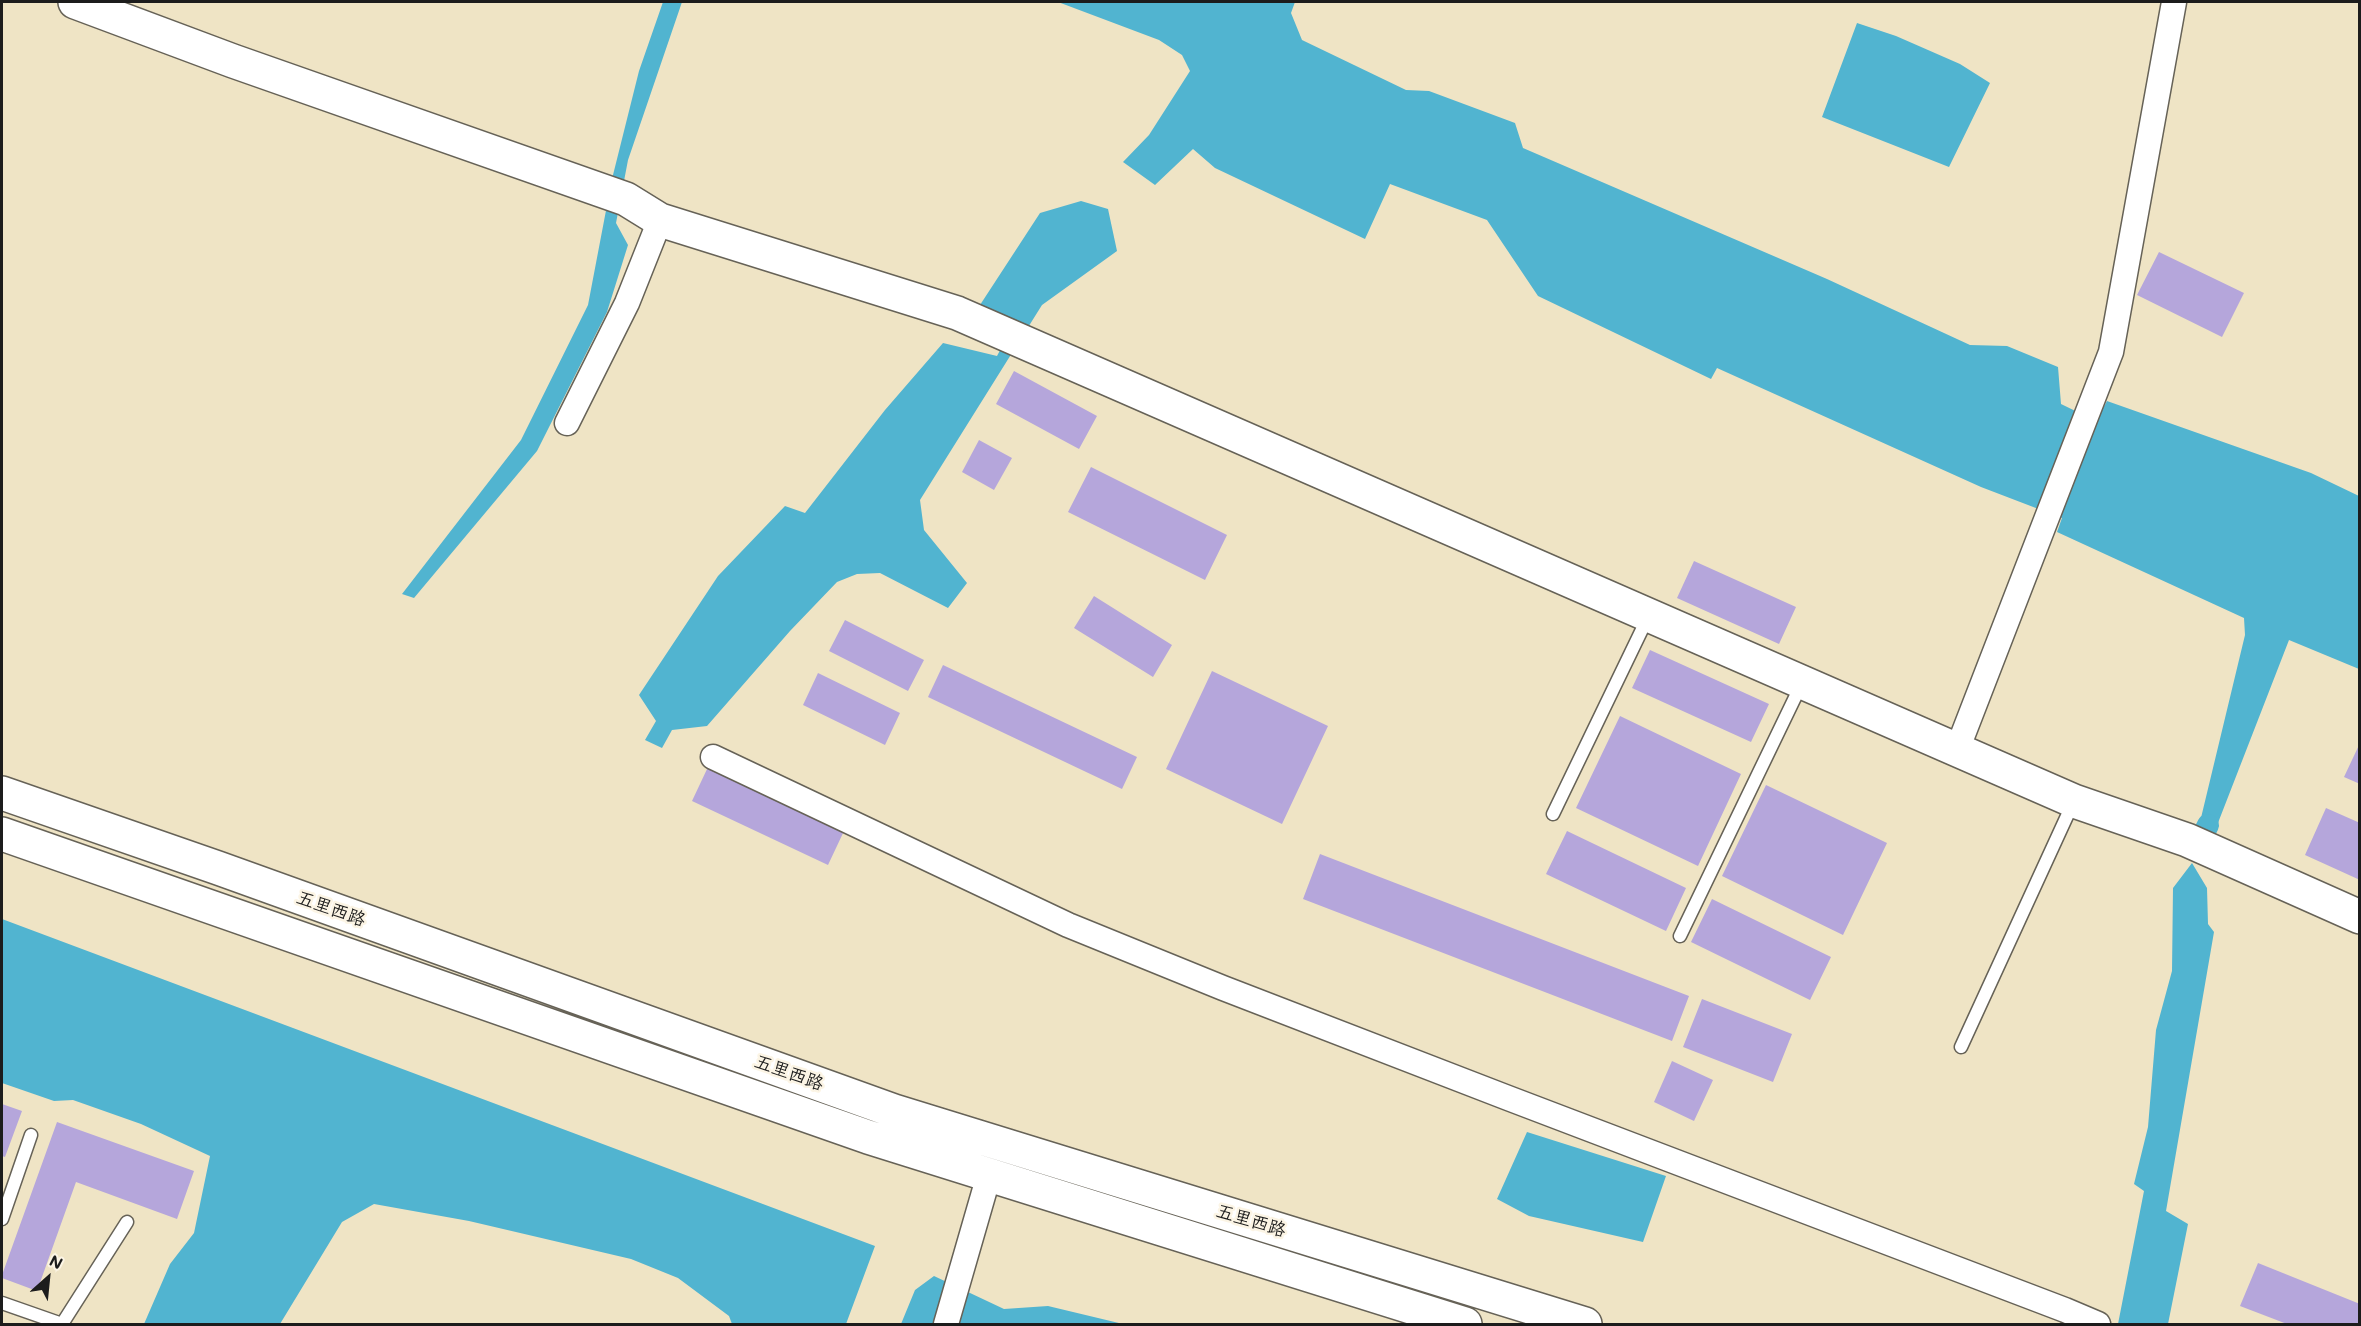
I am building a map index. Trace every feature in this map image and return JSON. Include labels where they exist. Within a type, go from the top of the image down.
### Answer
[{"type":"main road","points":[[75,2],[233,61],[626,200],[660,220],[957,313],[2074,801],[2187,840],[2360,917]]},
{"type":"main road","name":"五里西路","points":[[2,793],[218,868],[894,1111],[1585,1324]]},
{"type":"main road","name":"五里西路","points":[[2,834],[868,1137],[1465,1324]]},
{"type":"street","points":[[1957,750],[2111,352],[2174,2]]},
{"type":"street","points":[[567,423],[627,303],[660,220]]},
{"type":"street","points":[[713,757],[1068,925],[1223,988],[2098,1324]]},
{"type":"street","points":[[946,1324],[989,1175]]},
{"type":"lane","points":[[1553,814],[1649,615]]},
{"type":"lane","points":[[1680,936],[1802,682]]},
{"type":"lane","points":[[1961,1047],[2074,801]]},
{"type":"lane","points":[[2,1219],[32,1135]]},
{"type":"lane","points":[[2,1303],[62,1324],[127,1222]]},
{"type":"water","points":[[663,2],[682,2],[628,160],[616,223],[628,245],[607,312],[537,451],[414,598],[402,594],[521,440],[588,305],[612,179],[639,71]]},
{"type":"water","points":[[1058,2],[1295,2],[1291,13],[1302,40],[1406,90],[1429,91],[1515,123],[1523,148],[1827,279],[1970,345],[2007,346],[2058,367],[2061,404],[2096,421],[2107,401],[2311,473],[2359,496],[2359,669],[2289,640],[2216,828],[2200,822],[2245,635],[2244,618],[2057,532],[2062,518],[1981,487],[1717,368],[1711,379],[1538,296],[1487,220],[1390,184],[1365,239],[1215,168],[1193,149],[1155,185],[1123,162],[1149,135],[1190,71],[1182,55],[1159,40]]},
{"type":"water","points":[[1857,23],[1896,36],[1960,64],[1990,83],[1949,167],[1822,117]]},
{"type":"water","points":[[1081,201],[1108,209],[1117,251],[1042,305],[920,500],[924,530],[967,583],[948,608],[880,573],[857,574],[837,582],[790,631],[707,726],[672,730],[662,748],[645,740],[656,721],[639,695],[718,576],[785,506],[805,513],[885,410],[943,343],[997,356],[1015,322],[980,305],[1040,213]]},
{"type":"water","points":[[2192,863],[2207,888],[2208,924],[2214,932],[2166,1211],[2188,1224],[2168,1324],[2118,1324],[2144,1191],[2134,1184],[2148,1127],[2156,1030],[2172,971],[2173,888]]},
{"type":"water","points":[[2,919],[875,1246],[846,1324],[732,1324],[729,1316],[678,1278],[631,1259],[469,1221],[374,1204],[342,1222],[280,1324],[144,1324],[170,1264],[194,1233],[210,1156],[141,1124],[73,1100],[54,1101],[2,1083]]},
{"type":"water","points":[[1527,1132],[1666,1176],[1643,1242],[1529,1216],[1497,1199]]},
{"type":"water","points":[[934,1276],[1004,1309],[1048,1306],[1123,1324],[901,1324],[915,1290]]},
{"type":"building","points":[[2159,252],[2244,293],[2222,337],[2137,295]]},
{"type":"building","points":[[1014,371],[1097,416],[1079,449],[996,404]]},
{"type":"building","points":[[979,440],[1012,458],[994,490],[962,472]]},
{"type":"building","points":[[1091,467],[1227,535],[1205,580],[1068,512]]},
{"type":"building","points":[[1694,561],[1796,607],[1779,644],[1677,598]]},
{"type":"building","points":[[1094,596],[1172,645],[1153,677],[1074,628]]},
{"type":"building","points":[[845,620],[924,660],[908,691],[829,651]]},
{"type":"building","points":[[1650,650],[1769,704],[1751,742],[1632,688]]},
{"type":"building","points":[[943,665],[1137,757],[1122,789],[928,697]]},
{"type":"building","points":[[1212,671],[1328,726],[1282,824],[1166,769]]},
{"type":"building","points":[[818,673],[900,713],[885,745],[803,705]]},
{"type":"building","points":[[1620,716],[1741,774],[1698,866],[1576,808]]},
{"type":"building","points":[[2360,743],[2360,784],[2344,777]]},
{"type":"building","points":[[708,767],[844,831],[828,865],[692,801]]},
{"type":"building","points":[[1766,785],[1887,843],[1843,935],[1722,876]]},
{"type":"building","points":[[2326,808],[2360,823],[2360,880],[2305,855]]},
{"type":"building","points":[[1567,831],[1686,888],[1666,931],[1546,874]]},
{"type":"building","points":[[1320,854],[1689,996],[1672,1041],[1303,899]]},
{"type":"building","points":[[1712,899],[1831,957],[1810,1000],[1691,942]]},
{"type":"building","points":[[1702,999],[1792,1034],[1773,1082],[1683,1047]]},
{"type":"building","points":[[1672,1061],[1713,1080],[1694,1121],[1654,1102]]},
{"type":"building","points":[[2,1104],[22,1111],[5,1157],[2,1156]]},
{"type":"building","points":[[57,1122],[194,1171],[177,1219],[76,1182],[37,1291],[2,1278],[2,1275]]},
{"type":"building","points":[[2258,1263],[2360,1304],[2360,1324],[2287,1324],[2240,1306]]},
{"type":"waterway","points":[[2206,829],[2208,825]]}]
